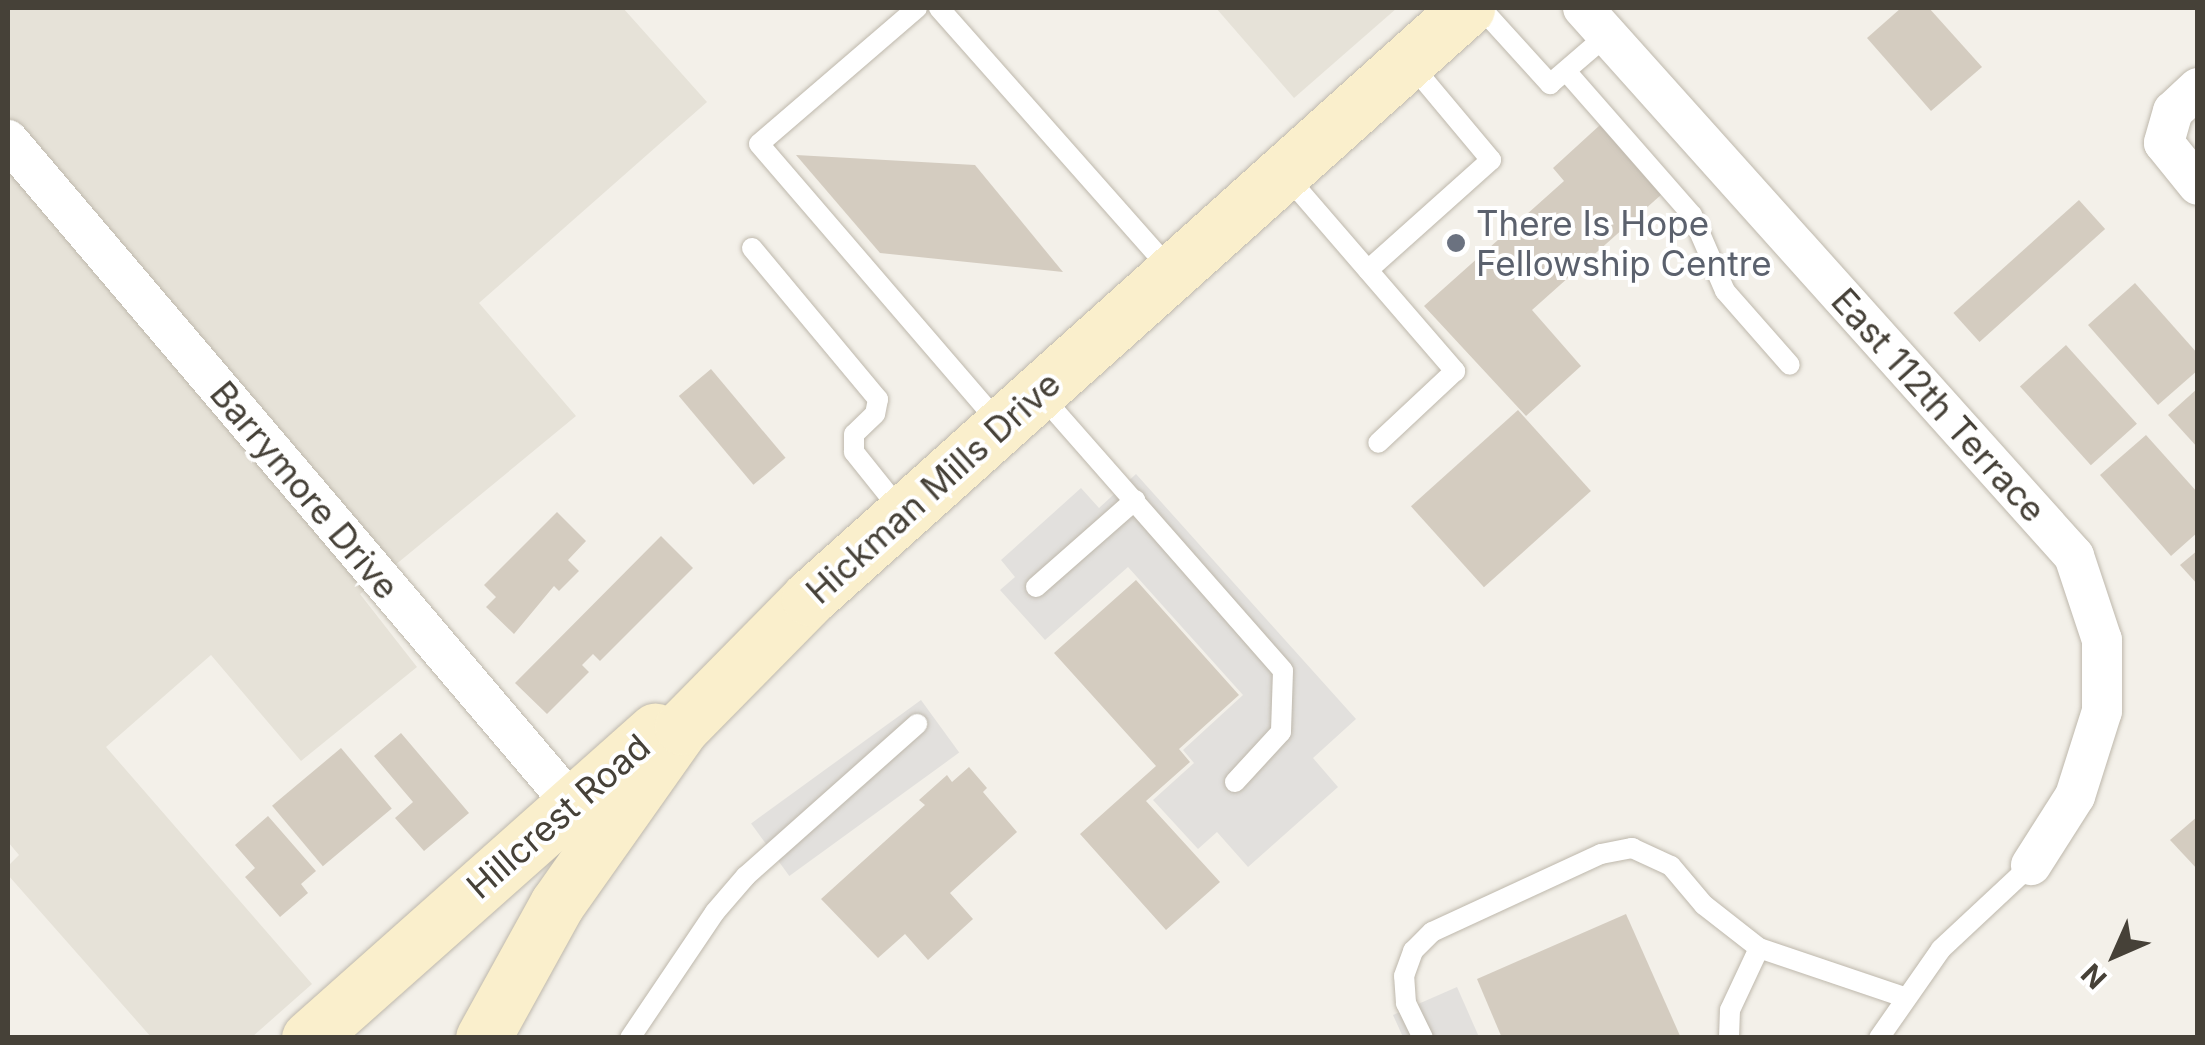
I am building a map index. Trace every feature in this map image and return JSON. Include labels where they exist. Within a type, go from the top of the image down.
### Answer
[{"type":"street","name":"Hickman Mills Drive","points":[[809,598],[1467,8]]},
{"type":"street","name":"East 112th Terrace","points":[[1595,21],[2074,556],[2102,640],[2102,711],[2075,796],[2030,865]]},
{"type":"street","points":[[2198,88],[2172,111],[2164,143],[2198,185]]},
{"type":"street","name":"Barrymore Drive","points":[[8,140],[586,822]]},
{"type":"street","name":"Hillcrest Road","points":[[309,1038],[586,822],[809,598]]},
{"type":"street","points":[[484,1038],[557,904],[586,822]]},
{"type":"lane","points":[[917,8],[759,144],[1019,409],[1135,500],[1283,670],[1281,732],[1235,782]]},
{"type":"lane","points":[[938,8],[1172,271]]},
{"type":"lane","points":[[1481,8],[1550,84],[1566,71],[1595,21]]},
{"type":"lane","points":[[1368,270],[1492,160],[1407,60]]},
{"type":"lane","points":[[1566,71],[1692,215],[1725,291],[1790,366]]},
{"type":"lane","points":[[1283,172],[1455,370],[1378,443]]},
{"type":"lane","points":[[752,248],[878,399],[875,414],[854,434],[854,452],[904,513]]},
{"type":"lane","points":[[1036,588],[1135,500]]},
{"type":"lane","points":[[630,1038],[715,912],[746,876],[917,724]]},
{"type":"lane","points":[[1422,1038],[1406,1003],[1404,976],[1413,951],[1447,923],[1600,854],[1632,848],[1657,857],[1725,923],[1760,948],[1904,998]]},
{"type":"lane","points":[[1879,1038],[1941,949],[2030,865]]},
{"type":"lane","points":[[1729,1038],[1730,1010],[1760,948]]},
{"type":"shaded area","points":[[8,8],[623,8],[707,102],[479,303],[576,416],[360,594],[417,667],[301,761],[211,655],[106,747],[312,984],[252,1037],[151,1037],[8,875],[8,866],[19,855],[8,842]]},
{"type":"shaded area","points":[[1216,8],[1397,8],[1294,98]]},
{"type":"shaded area","points":[[1136,474],[1356,719],[1313,758],[1338,787],[1248,867],[1217,832],[1198,849],[1153,800],[1194,763],[1183,750],[1243,695],[1128,567],[1045,640],[1000,590],[1015,577],[1001,560],[1081,488],[1099,508]]},
{"type":"shaded area","points":[[921,700],[959,753],[789,876],[751,823]]},
{"type":"shaded area","points":[[1457,987],[1479,1037],[1403,1037],[1393,1015]]},
{"type":"building","points":[[1901,8],[1929,8],[1982,67],[1931,111],[1867,38]]},
{"type":"building","points":[[1600,125],[1662,194],[1532,310],[1581,366],[1526,416],[1424,306],[1564,181],[1553,168]]},
{"type":"building","points":[[796,155],[975,165],[1063,272],[880,253]]},
{"type":"building","points":[[2079,200],[2105,229],[1980,342],[1953,313]]},
{"type":"building","points":[[2135,283],[2198,354],[2198,370],[2158,405],[2088,325]]},
{"type":"building","points":[[2066,345],[2137,424],[2091,465],[2020,386]]},
{"type":"building","points":[[711,369],[786,458],[753,485],[679,396]]},
{"type":"building","points":[[2198,388],[2198,448],[2168,415]]},
{"type":"building","points":[[1518,410],[1591,491],[1484,587],[1411,506]]},
{"type":"building","points":[[2146,435],[2198,493],[2198,532],[2171,556],[2100,475]]},
{"type":"building","points":[[557,512],[586,541],[568,560],[579,571],[559,591],[554,586],[514,634],[486,607],[496,597],[484,585]]},
{"type":"building","points":[[661,536],[693,568],[600,661],[593,654],[582,665],[589,672],[547,714],[515,683]]},
{"type":"building","points":[[2198,550],[2198,585],[2180,565]]},
{"type":"building","points":[[1136,580],[1239,695],[1179,749],[1190,762],[1146,801],[1220,882],[1166,930],[1080,834],[1156,766],[1054,653]]},
{"type":"building","points":[[401,733],[469,813],[424,851],[395,818],[413,802],[374,756]]},
{"type":"building","points":[[341,748],[392,809],[323,866],[272,806]]},
{"type":"building","points":[[969,767],[987,788],[983,792],[1017,832],[950,893],[973,919],[928,960],[905,934],[878,958],[821,899],[925,805],[919,800],[947,775],[952,782]]},
{"type":"building","points":[[268,816],[316,871],[301,884],[308,893],[280,917],[245,877],[255,868],[235,845]]},
{"type":"building","points":[[2198,816],[2198,870],[2170,840]]},
{"type":"building","points":[[1626,914],[1681,1038],[1502,1038],[1477,979]]},
{"type":"place","name":"There Is Hope Fellowship Centre","points":[[1456,243]]}]
